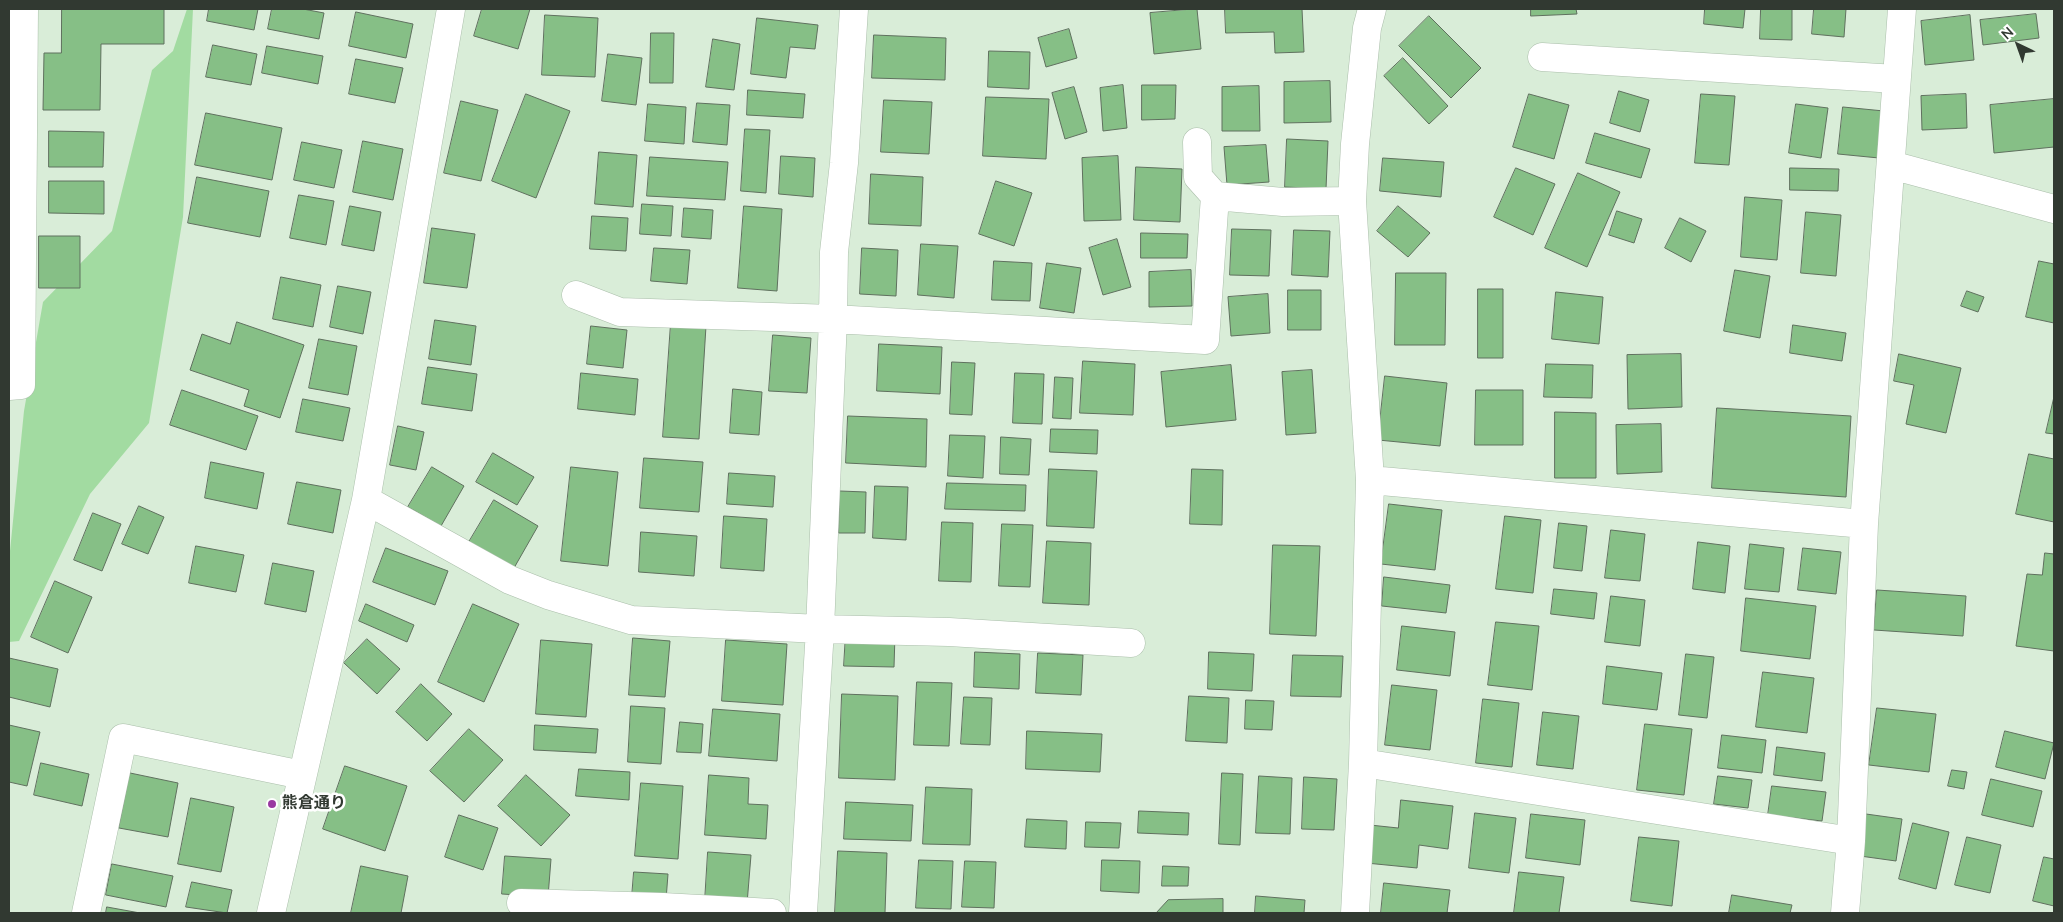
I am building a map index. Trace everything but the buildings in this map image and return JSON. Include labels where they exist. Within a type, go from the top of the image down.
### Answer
[{"type":"street","points":[[9,386],[21,386],[24,9]]},
{"type":"street","points":[[271,913],[366,500],[451,9]]},
{"type":"street","points":[[804,913],[820,629],[834,252],[844,163],[854,9]]},
{"type":"street","points":[[1354,913],[1363,763],[1370,480],[1352,201],[1355,144],[1367,28],[1372,9]]},
{"type":"street","points":[[1845,913],[1864,524],[1902,9]]},
{"type":"street","points":[[1542,57],[1896,79]]},
{"type":"street","points":[[1197,142],[1198,177],[1215,196],[1283,202],[1352,201]]},
{"type":"street","points":[[1891,165],[2054,209]]},
{"type":"street","points":[[576,295],[620,312],[833,319],[1205,340],[1215,196]]},
{"type":"street","points":[[1370,480],[1864,524]]},
{"type":"street","points":[[366,500],[510,580],[548,595],[631,620],[820,629],[949,632],[1131,642]]},
{"type":"street","points":[[86,913],[123,738],[302,775]]},
{"type":"street","points":[[1363,763],[1850,841]]},
{"type":"street","points":[[521,903],[663,907],[772,913]]},
{"type":"green space","points":[[187,9],[193,9],[183,217],[149,423],[90,494],[19,641],[9,642],[9,561],[24,411],[43,302],[112,231],[152,70],[173,51]]},
{"type":"place","name":"熊倉通り","points":[[272,804]]}]
